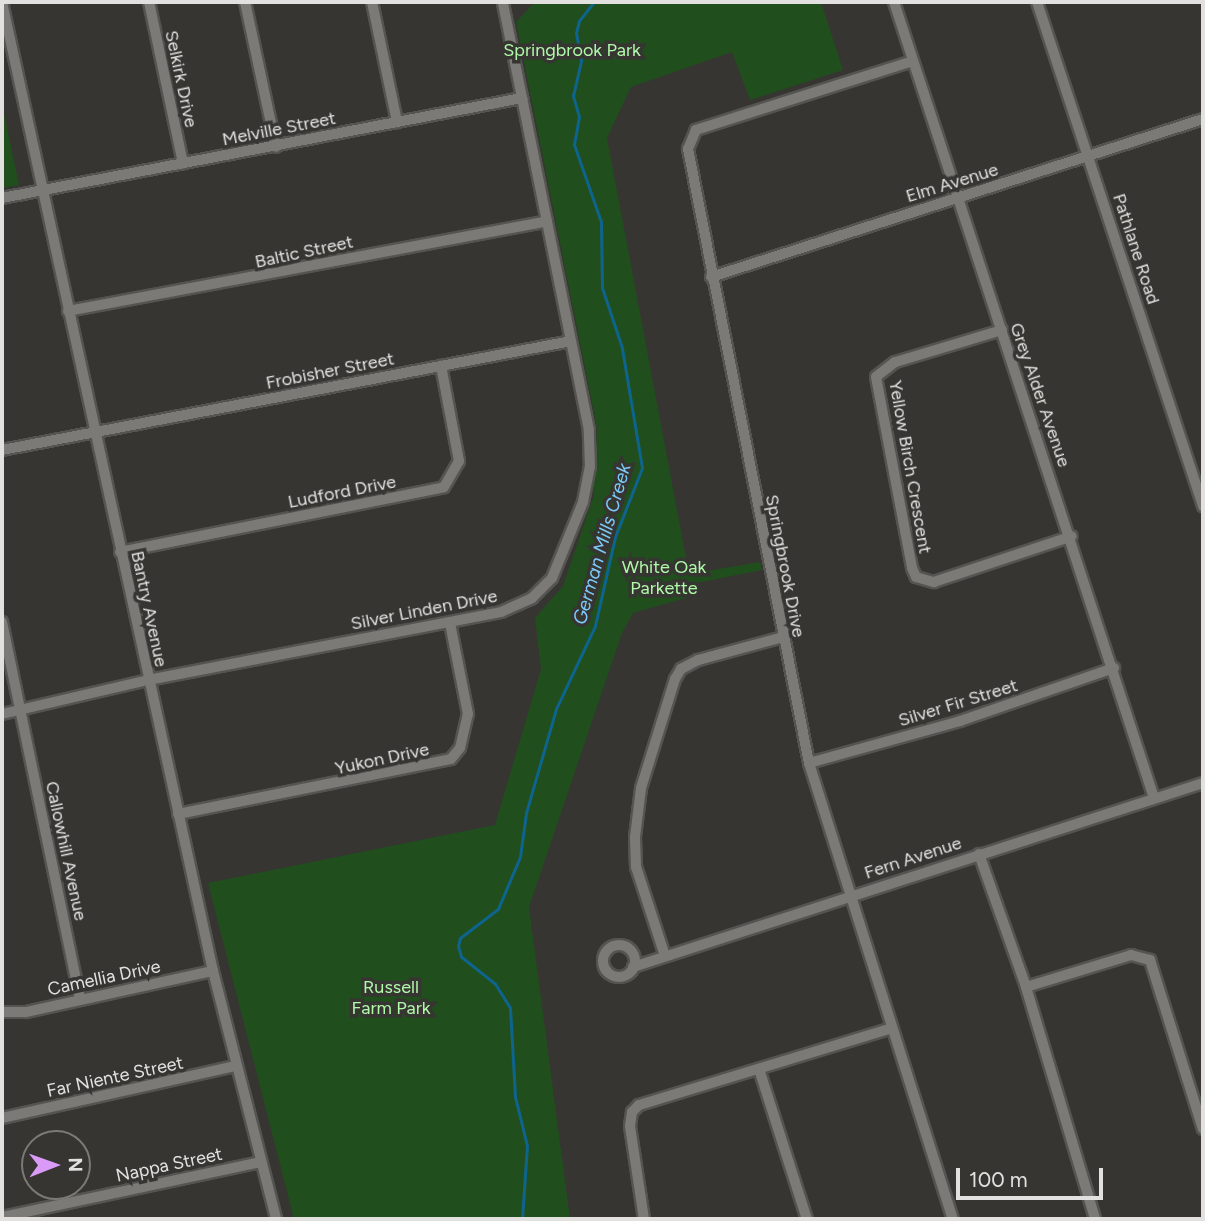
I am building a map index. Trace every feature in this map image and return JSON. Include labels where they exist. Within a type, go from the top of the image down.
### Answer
[{"type":"street","name":"Bantry Avenue","points":[[2,2],[213,971],[276,1219]]},
{"type":"street","name":"Selkirk Drive","points":[[149,2],[183,163]]},
{"type":"street","points":[[244,2],[276,147]]},
{"type":"street","points":[[372,2],[397,122]]},
{"type":"street","name":"Silver Linden Drive","points":[[2,714],[148,680],[450,623],[520,606],[552,578],[583,502],[590,467],[589,430],[503,2]]},
{"type":"street","name":"Grey Alder Avenue","points":[[894,2],[1072,536],[1154,798]]},
{"type":"street","name":"Pathlane Road","points":[[1037,2],[1203,506]]},
{"type":"street","name":"Springbrook Drive","points":[[913,61],[691,135],[689,157],[809,763],[953,1219]]},
{"type":"street","name":"Melville Street","points":[[2,198],[522,98]]},
{"type":"street","name":"Elm Avenue","points":[[711,277],[1203,119]]},
{"type":"street","name":"Baltic Street","points":[[68,311],[547,221]]},
{"type":"street","name":"Yellow Birch Crescent","points":[[1002,330],[895,362],[876,377],[912,568],[916,577],[934,582],[1072,536]]},
{"type":"street","name":"Frobisher Street","points":[[2,450],[571,341]]},
{"type":"street","name":"Ludford Drive","points":[[120,552],[444,487],[458,461],[441,366]]},
{"type":"street","name":"Callowhill Avenue","points":[[2,622],[80,997]]},
{"type":"street","name":"Yukon Drive","points":[[178,814],[451,759],[460,748],[468,714],[450,623]]},
{"type":"street","points":[[666,956],[636,866],[635,837],[641,788],[675,679],[681,669],[698,660],[783,637]]},
{"type":"street","name":"Silver Fir Street","points":[[809,763],[960,721],[1114,668]]},
{"type":"street","name":"Fern Avenue","points":[[633,967],[1203,783]]},
{"type":"street","points":[[979,854],[1026,987],[1095,1219]]},
{"type":"street","points":[[1026,987],[1131,955],[1150,960],[1203,1129]]},
{"type":"street","name":"Camellia Drive","points":[[2,1012],[26,1012],[80,997],[213,971]]},
{"type":"street","points":[[644,1219],[632,1112],[639,1105],[892,1028]]},
{"type":"street","name":"Far Niente Street","points":[[2,1118],[235,1066]]},
{"type":"street","points":[[759,1069],[807,1219]]},
{"type":"street","name":"Nappa Street","points":[[2,1217],[261,1162]]},
{"type":"green space","points":[[535,2],[821,2],[843,70],[750,100],[732,52],[631,87],[607,138],[689,574],[760,562],[762,570],[691,584],[693,596],[633,613],[622,633],[529,907],[570,1219],[294,1219],[208,883],[495,825],[541,669],[535,618],[563,586],[593,498],[597,428],[516,22]]},
{"type":"green space","points":[[2,104],[19,185],[2,188]]},
{"type":"waterway","name":"German Mills Creek","points":[[522,1219],[527,1146],[515,1097],[510,1008],[495,984],[461,957],[458,946],[460,938],[498,909],[520,857],[526,813],[556,709],[595,626],[615,537],[642,468],[622,348],[602,288],[601,222],[574,145],[579,117],[573,96],[581,61],[576,33],[579,21],[594,2]]},
{"type":"park label","name":"Springbrook Park","points":[[572,50]]},
{"type":"park label","name":"White Oak Parkette","points":[[664,578]]},
{"type":"park label","name":"Russell Farm Park","points":[[391,998]]}]
